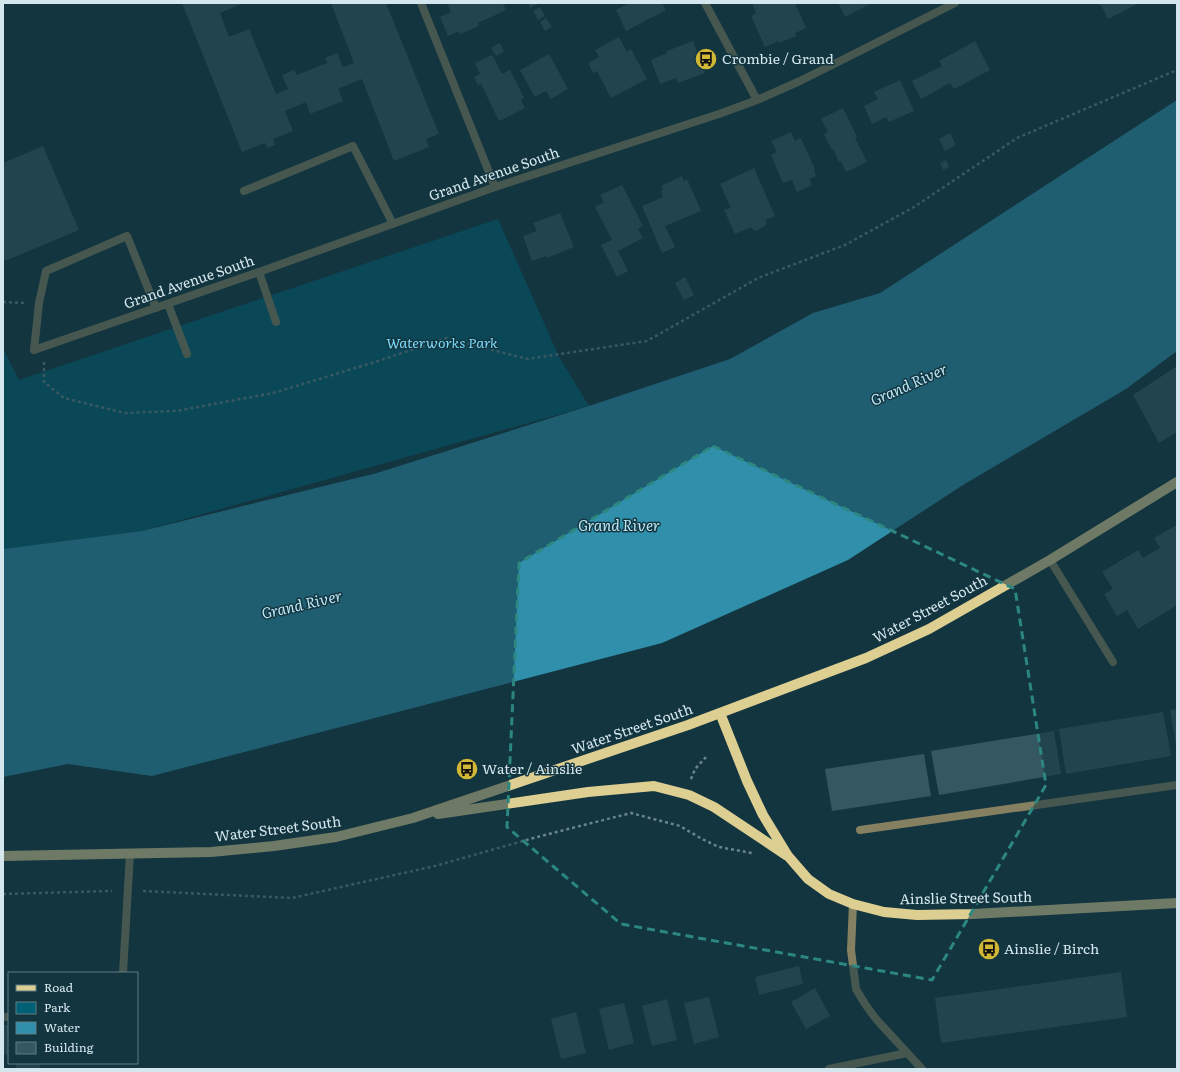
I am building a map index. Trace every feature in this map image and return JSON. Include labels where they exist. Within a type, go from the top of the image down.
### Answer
[{"type":"main road","name":"Water Street South","points":[[3,856],[210,852],[274,846],[336,837],[413,818],[688,725],[866,658],[929,629],[1050,560],[1177,482]]},
{"type":"main road","name":"Ainslie Street South","points":[[720,713],[747,780],[788,856],[808,879],[829,894],[854,904],[884,912],[925,915],[973,914],[1177,903]]},
{"type":"main road","points":[[413,818],[588,792],[654,786],[689,795],[714,807],[788,856]]},
{"type":"street","points":[[421,3],[495,187]]},
{"type":"street","points":[[705,3],[757,100]]},
{"type":"street","name":"Grand Avenue South","points":[[156,308],[127,236],[46,271],[39,303],[34,350],[168,304],[259,272],[495,187],[719,114],[757,100],[840,61],[955,3]]},
{"type":"street","points":[[244,191],[353,146],[393,224]]},
{"type":"street","points":[[259,272],[276,322]]},
{"type":"street","points":[[168,304],[187,354]]},
{"type":"street","points":[[1050,560],[1113,662]]},
{"type":"street","points":[[860,830],[1177,784]]},
{"type":"street","points":[[124,972],[130,853]]},
{"type":"street","points":[[854,904],[851,950],[856,989],[876,1019],[922,1069]]},
{"type":"street","points":[[829,1069],[907,1053]]},
{"type":"path","points":[[43,347],[44,382],[64,398],[125,413],[176,411],[273,393],[372,363],[447,338],[527,359],[647,341],[758,278],[845,245],[914,207],[1017,138],[1177,70]]},
{"type":"path","points":[[689,783],[696,769],[706,757]]},
{"type":"path","points":[[3,894],[128,890],[292,898],[435,866],[631,813],[680,826],[719,847],[757,854]]},
{"type":"highlighted area","points":[[713,446],[1015,589],[1046,785],[932,980],[621,924],[507,827],[519,563]]},
{"type":"green space","name":"Waterworks Park","points":[[498,219],[559,357],[589,406],[142,531],[3,549],[3,349],[19,380]]},
{"type":"water","name":"Grand River","points":[[1177,100],[1177,351],[1126,389],[963,485],[848,560],[662,643],[152,776],[68,764],[3,777],[3,549],[142,531],[377,473],[589,406],[730,359],[813,313],[880,293]]},
{"type":"building","points":[[182,3],[244,3],[220,13],[229,37],[249,29],[276,94],[288,89],[282,75],[294,70],[297,75],[327,63],[325,58],[337,53],[343,67],[354,63],[331,3],[386,3],[439,134],[426,139],[429,147],[394,161],[362,79],[338,89],[343,101],[310,114],[306,102],[285,111],[293,131],[273,139],[275,145],[267,148],[265,143],[242,152]]},
{"type":"building","points":[[447,3],[503,3],[506,10],[478,23],[479,26],[460,34],[459,31],[448,36],[440,17],[451,12]]},
{"type":"building","points":[[528,3],[537,3],[538,4],[530,8]]},
{"type":"building","points":[[629,3],[662,3],[666,10],[626,31],[616,10]]},
{"type":"building","points":[[752,3],[795,3],[806,28],[795,33],[796,36],[779,43],[778,41],[765,47],[751,16],[756,13]]},
{"type":"building","points":[[838,3],[872,3],[845,17]]},
{"type":"building","points":[[1098,3],[1139,3],[1108,19],[1101,5],[1099,6]]},
{"type":"building","points":[[540,7],[545,16],[538,20],[533,11]]},
{"type":"building","points":[[546,18],[552,27],[545,31],[540,22]]},
{"type":"building","points":[[619,37],[627,52],[631,49],[647,79],[611,98],[597,71],[593,73],[588,63],[599,57],[595,50]]},
{"type":"building","points":[[693,41],[705,73],[678,83],[676,78],[660,84],[651,60],[667,53],[667,51]]},
{"type":"building","points":[[975,41],[990,70],[954,89],[950,83],[921,99],[912,81],[942,66],[939,61]]},
{"type":"building","points":[[500,43],[504,52],[496,56],[491,48]]},
{"type":"building","points":[[549,54],[568,89],[551,99],[546,91],[535,97],[520,70]]},
{"type":"building","points":[[492,55],[502,74],[510,70],[524,98],[521,100],[525,108],[499,121],[481,84],[478,85],[474,77],[480,74],[475,63]]},
{"type":"building","points":[[900,80],[914,111],[889,122],[886,117],[872,124],[864,106],[878,99],[874,92]]},
{"type":"building","points":[[843,108],[857,137],[855,138],[867,162],[846,172],[824,134],[828,132],[821,119]]},
{"type":"building","points":[[791,132],[795,141],[801,138],[815,169],[816,176],[809,179],[812,185],[797,192],[792,180],[783,183],[771,155],[777,152],[771,141]]},
{"type":"building","points":[[950,133],[956,145],[945,151],[939,139]]},
{"type":"building","points":[[43,146],[79,230],[5,261],[3,257],[3,163]]},
{"type":"building","points":[[946,160],[949,167],[943,170],[940,163]]},
{"type":"building","points":[[754,168],[775,216],[765,220],[767,223],[765,226],[756,231],[751,227],[735,234],[724,210],[731,208],[720,184]]},
{"type":"building","points":[[682,176],[684,181],[687,179],[701,211],[665,226],[675,247],[662,253],[642,206],[663,197],[661,191],[663,190],[661,186]]},
{"type":"building","points":[[622,185],[643,226],[638,229],[643,238],[618,251],[628,271],[617,277],[601,245],[612,240],[595,207],[604,202],[600,195]]},
{"type":"building","points":[[560,213],[574,247],[547,258],[546,256],[532,261],[523,236],[537,231],[533,223]]},
{"type":"building","points":[[685,277],[694,295],[684,300],[675,283]]},
{"type":"building","points":[[1177,366],[1177,432],[1159,443],[1133,395]]},
{"type":"building","points":[[1177,525],[1177,605],[1138,629],[1127,610],[1117,616],[1104,594],[1113,589],[1102,572],[1138,550],[1143,558],[1160,548],[1154,538]]},
{"type":"building","points":[[1177,709],[1177,745],[1176,746],[1170,710]]},
{"type":"building","points":[[1163,712],[1171,756],[1066,774],[1059,729]]},
{"type":"building","points":[[1054,731],[1061,774],[939,795],[931,751]]},
{"type":"building","points":[[924,754],[931,796],[832,811],[825,769]]},
{"type":"building","points":[[799,966],[803,984],[759,995],[755,977]]},
{"type":"building","points":[[1121,972],[1127,1017],[941,1043],[935,998]]},
{"type":"building","points":[[815,988],[830,1016],[806,1029],[791,1002]]},
{"type":"building","points":[[709,997],[719,1037],[694,1044],[684,1003]]},
{"type":"building","points":[[667,999],[677,1040],[652,1046],[642,1006]]},
{"type":"building","points":[[624,1003],[634,1043],[609,1050],[599,1009]]},
{"type":"building","points":[[576,1012],[586,1053],[561,1059],[551,1019]]},
{"type":"building","points":[[3,1025],[8,1025],[8,1055],[3,1054]]},
{"type":"building","points":[[16,1064],[40,1064],[40,1069],[16,1069]]},
{"type":"place","name":"Crombie / Grand","points":[[706,59]]},
{"type":"place","name":"Water / Ainslie","points":[[467,769]]},
{"type":"place","name":"Ainslie / Birch","points":[[989,949]]}]
